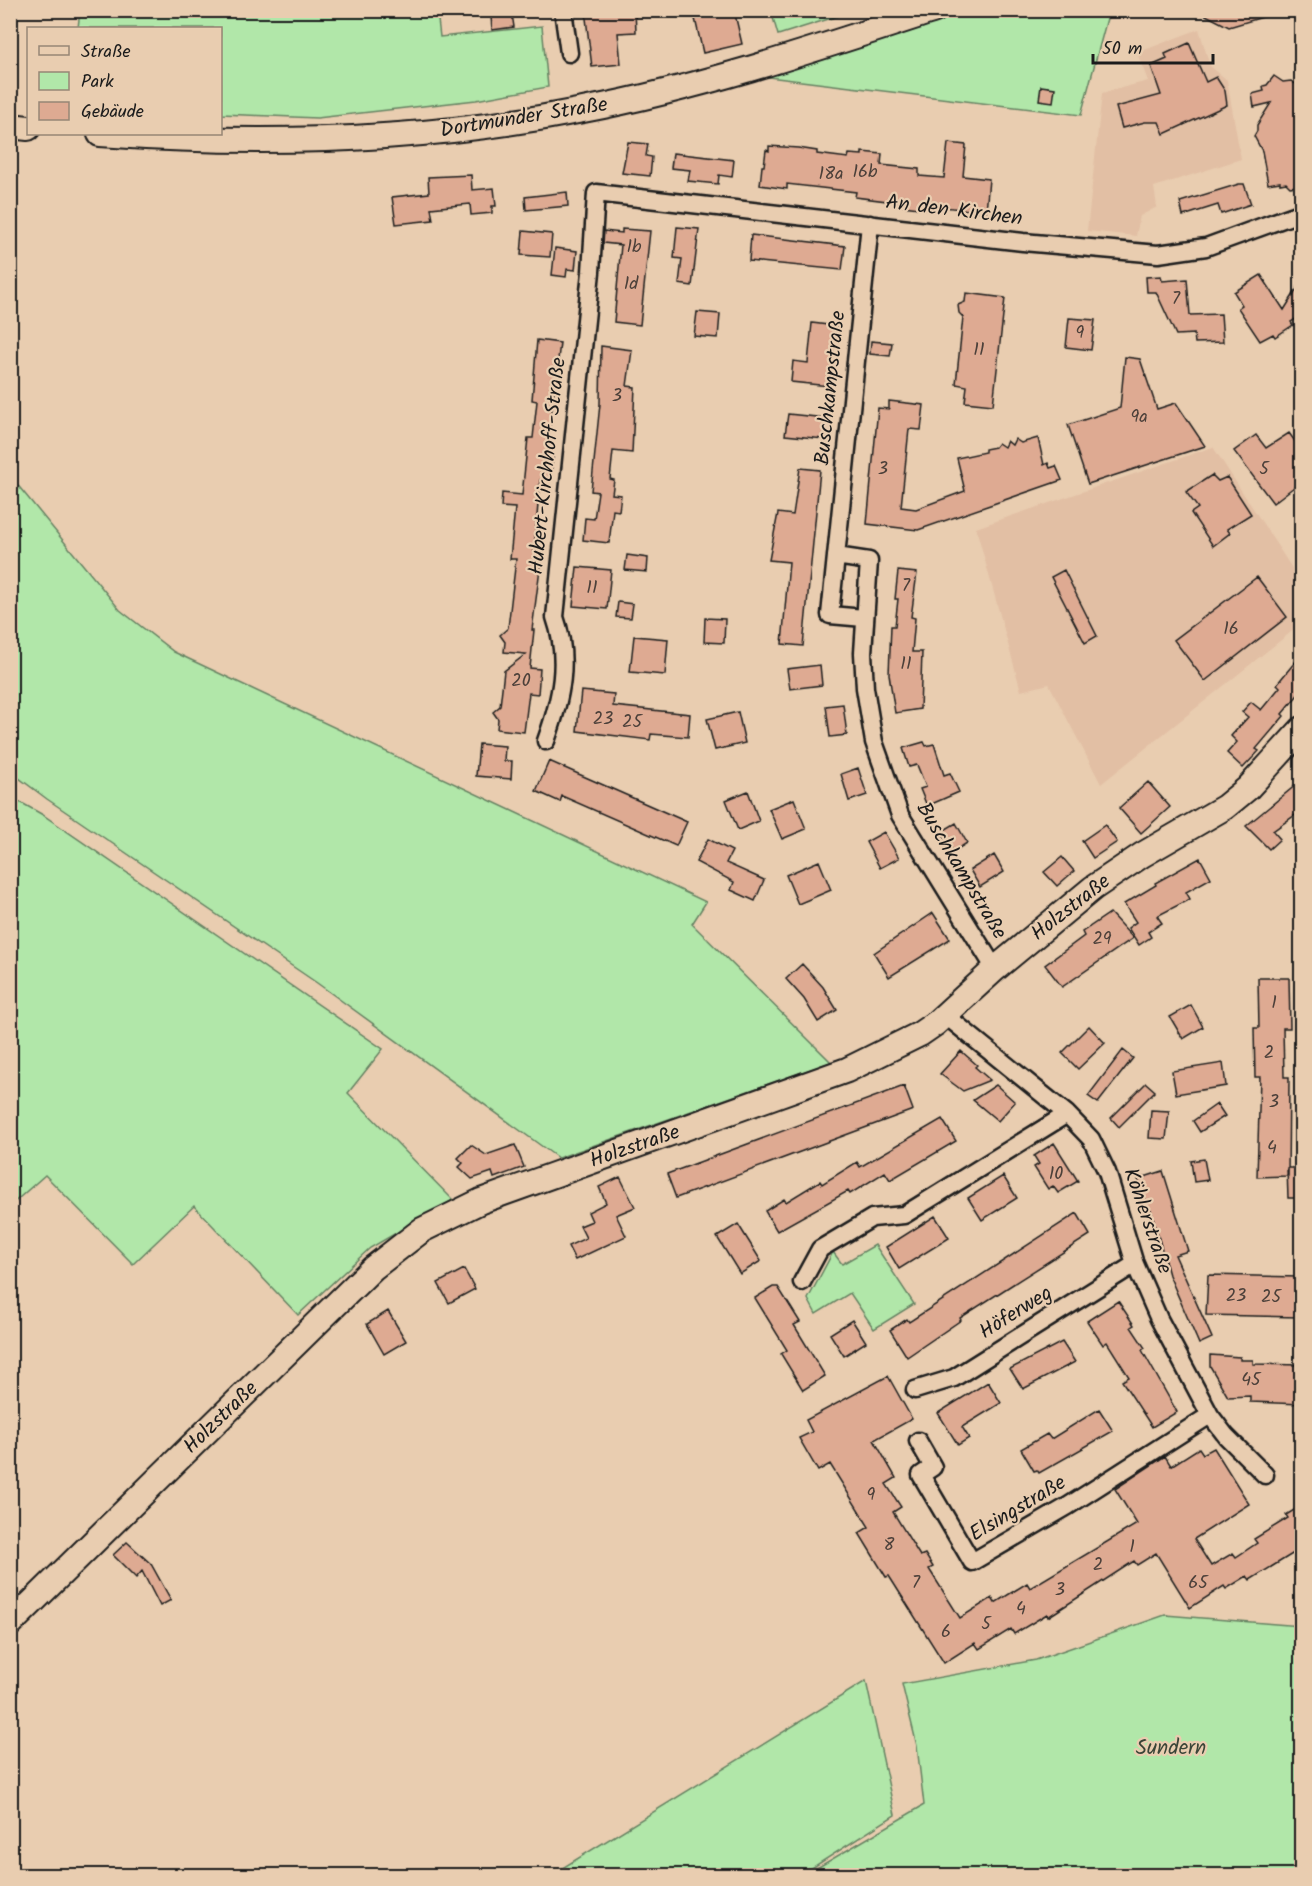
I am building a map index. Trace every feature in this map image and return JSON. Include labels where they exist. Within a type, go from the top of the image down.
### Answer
[{"type":"street","points":[[564,10],[569,53]]},
{"type":"street","name":"Dortmunder Straße","points":[[118,135],[224,141],[310,141],[428,133],[493,125],[583,110],[688,86],[768,64],[935,10]]},
{"type":"street","points":[[10,126],[27,128]]},
{"type":"street","name":"An den Kirchen","points":[[596,193],[1158,254],[1206,246],[1302,212]]},
{"type":"street","name":"Hubert-Kirchhoff-Straße","points":[[546,741],[559,706],[564,648],[555,617],[591,272],[596,193]]},
{"type":"street","name":"Buschkampstraße","points":[[864,618],[830,615],[870,224]]},
{"type":"street","name":"Buschkampstraße","points":[[836,556],[869,561],[864,618],[865,688],[874,742],[897,807],[995,969]]},
{"type":"street","name":"Holzstraße","points":[[10,1624],[373,1268],[422,1230],[482,1201],[847,1070],[910,1040],[945,1015],[995,969],[1093,888],[1142,855],[1225,807],[1248,788],[1302,729]]},
{"type":"street","name":"Köhlerstraße","points":[[945,1015],[1067,1114],[1091,1139],[1107,1172],[1136,1264],[1159,1319],[1210,1414],[1226,1436],[1265,1475]]},
{"type":"street","points":[[802,1282],[820,1250],[872,1218],[904,1215],[1067,1114]]},
{"type":"street","name":"Höferweg","points":[[915,1390],[954,1378],[1136,1264]]},
{"type":"street","name":"Elsingstraße","points":[[918,1441],[933,1467],[921,1475],[972,1562],[1068,1506],[1210,1414]]},
{"type":"shaded area","points":[[1199,29],[1210,66],[1227,80],[1241,159],[1154,187],[1157,207],[1140,216],[1136,236],[1087,231],[1102,93],[1148,81],[1137,53]]},
{"type":"shaded area","points":[[1213,447],[1301,582],[1301,624],[1101,784],[1049,684],[1021,691],[976,528]]},
{"type":"green space","points":[[771,10],[854,11],[778,35]]},
{"type":"green space","points":[[80,11],[437,11],[440,37],[542,26],[548,87],[476,100],[317,118],[222,114],[222,27],[78,27]]},
{"type":"green space","points":[[969,11],[1109,11],[1081,115],[760,76]]},
{"type":"green space","points":[[11,477],[120,610],[174,652],[706,902],[692,924],[831,1062],[558,1158],[317,983],[47,799],[11,772]]},
{"type":"green space","points":[[20,802],[43,815],[383,1049],[348,1093],[453,1200],[370,1248],[298,1315],[194,1206],[133,1264],[45,1175],[11,1205],[10,820]]},
{"type":"green space","points":[[875,1245],[914,1304],[874,1329],[850,1293],[816,1314],[808,1299],[833,1252],[842,1264]]},
{"type":"green space","name":"Sundern","points":[[1165,1615],[1301,1626],[1301,1875],[805,1875],[924,1805],[917,1746],[902,1684],[1036,1660]]},
{"type":"green space","points":[[866,1681],[895,1815],[801,1875],[551,1875]]},
{"type":"building","points":[[585,10],[635,10],[636,32],[618,33],[621,64],[592,67]]},
{"type":"building","points":[[693,10],[734,10],[742,44],[703,53]]},
{"type":"building","points":[[1196,10],[1272,10],[1273,14],[1229,27]]},
{"type":"building","points":[[512,14],[514,27],[492,30],[491,16]]},
{"type":"building","points":[[1189,43],[1206,82],[1216,77],[1225,91],[1227,105],[1164,134],[1159,122],[1145,122],[1122,128],[1116,107],[1161,95],[1151,66],[1167,59],[1165,54]]},
{"type":"building","points":[[1274,76],[1283,82],[1291,81],[1300,87],[1302,92],[1302,179],[1297,186],[1290,187],[1280,182],[1268,184],[1262,151],[1254,136],[1257,125],[1271,103],[1254,107],[1252,94],[1264,91],[1263,86],[1267,85]]},
{"type":"building","points":[[1041,86],[1055,88],[1053,102],[1039,100]]},
{"type":"building","points":[[628,142],[648,144],[646,156],[652,157],[650,176],[622,173]]},
{"type":"building","points":[[948,143],[966,145],[963,176],[989,179],[986,212],[927,205],[927,209],[903,206],[903,203],[855,197],[856,192],[787,184],[787,189],[760,185],[762,166],[764,166],[766,150],[769,151],[769,146],[798,148],[817,151],[817,154],[848,158],[849,154],[862,155],[862,152],[882,154],[881,165],[919,169],[919,176],[944,178]]},
{"type":"building","points":[[673,153],[734,160],[732,177],[719,175],[718,184],[688,181],[690,170],[671,168]]},
{"type":"building","points":[[471,175],[472,190],[494,188],[496,206],[492,206],[492,213],[471,215],[470,204],[431,208],[433,220],[396,224],[392,197],[429,193],[428,177]]},
{"type":"building","points":[[1244,184],[1251,204],[1221,214],[1218,205],[1183,216],[1180,202]]},
{"type":"building","points":[[567,192],[568,206],[526,210],[525,197]]},
{"type":"building","points":[[677,227],[699,229],[692,286],[679,284],[682,259],[674,258]]},
{"type":"building","points":[[622,229],[650,231],[640,325],[614,322],[621,245],[603,243],[604,231],[622,233]]},
{"type":"building","points":[[523,231],[552,234],[550,257],[521,255]]},
{"type":"building","points":[[751,235],[845,246],[842,270],[749,261]]},
{"type":"building","points":[[555,248],[577,251],[575,270],[567,269],[566,277],[552,275]]},
{"type":"building","points":[[1261,275],[1284,310],[1302,281],[1302,315],[1291,322],[1293,325],[1275,337],[1273,334],[1260,341],[1238,308],[1242,305],[1234,292]]},
{"type":"building","points":[[1161,276],[1162,281],[1187,279],[1190,315],[1221,314],[1223,342],[1195,343],[1194,334],[1176,335],[1156,292],[1147,292],[1146,277]]},
{"type":"building","points":[[966,293],[1005,298],[993,405],[965,402],[967,386],[956,384],[963,317],[959,313],[958,305],[965,302]]},
{"type":"building","points":[[697,312],[720,314],[718,338],[694,336]]},
{"type":"building","points":[[1069,318],[1095,320],[1091,350],[1066,347]]},
{"type":"building","points":[[812,323],[836,326],[829,386],[791,382],[793,361],[808,363]]},
{"type":"building","points":[[537,340],[560,343],[546,457],[553,457],[550,481],[540,480],[534,552],[542,553],[532,630],[534,630],[530,668],[540,669],[538,694],[529,693],[524,732],[497,729],[498,719],[493,712],[500,706],[504,671],[526,654],[504,652],[505,642],[500,635],[508,628],[516,559],[510,559],[515,508],[501,507],[502,493],[522,495],[528,438],[533,438],[537,401],[532,400]]},
{"type":"building","points":[[871,341],[892,343],[890,356],[870,354]]},
{"type":"building","points":[[601,346],[632,350],[627,386],[635,387],[632,453],[613,451],[610,479],[614,480],[612,494],[621,495],[619,511],[613,510],[609,543],[583,540],[585,518],[594,519],[598,492],[591,491],[600,404]]},
{"type":"building","points":[[1125,357],[1140,359],[1157,409],[1176,403],[1205,446],[1088,484],[1068,425],[1120,408]]},
{"type":"building","points":[[889,401],[924,405],[921,430],[909,429],[901,507],[916,509],[965,491],[957,458],[985,452],[985,449],[995,447],[998,443],[1004,447],[1007,441],[1012,445],[1015,439],[1021,443],[1038,438],[1044,465],[1048,463],[1050,468],[1056,466],[1062,480],[918,530],[867,524],[878,408],[889,409]]},
{"type":"building","points":[[788,414],[826,418],[824,439],[785,435]]},
{"type":"building","points":[[1289,433],[1302,451],[1302,481],[1273,503],[1234,451],[1256,435],[1266,448]]},
{"type":"building","points":[[800,468],[820,470],[803,646],[782,644],[789,562],[769,560],[778,513],[793,515]]},
{"type":"building","points":[[1212,475],[1218,481],[1227,477],[1251,514],[1227,529],[1230,533],[1213,546],[1191,513],[1198,508],[1186,492]]},
{"type":"building","points":[[627,555],[648,558],[647,572],[625,570]]},
{"type":"building","points":[[577,567],[611,570],[607,609],[573,606]]},
{"type":"building","points":[[1064,570],[1097,636],[1085,643],[1051,577]]},
{"type":"building","points":[[898,571],[917,573],[911,617],[915,618],[912,652],[922,652],[920,709],[895,713],[889,674],[891,626],[895,626],[898,599],[895,599]]},
{"type":"building","points":[[1257,577],[1287,617],[1205,681],[1174,640]]},
{"type":"building","points":[[618,602],[633,604],[631,618],[616,617]]},
{"type":"building","points":[[705,618],[725,619],[724,643],[704,642]]},
{"type":"building","points":[[634,636],[668,639],[665,675],[630,672]]},
{"type":"building","points":[[1295,662],[1302,668],[1302,690],[1256,749],[1259,751],[1243,768],[1227,753],[1237,742],[1231,736],[1248,717],[1242,712],[1251,702],[1261,710],[1280,687],[1277,684]]},
{"type":"building","points":[[820,665],[822,685],[790,689],[787,669]]},
{"type":"building","points":[[581,691],[614,694],[613,706],[690,714],[688,737],[651,734],[650,740],[577,731]]},
{"type":"building","points":[[843,704],[847,735],[830,737],[826,706]]},
{"type":"building","points":[[738,712],[745,743],[715,750],[707,719]]},
{"type":"building","points":[[924,742],[926,746],[934,744],[944,775],[950,773],[959,792],[927,806],[920,789],[926,787],[917,765],[909,767],[903,748]]},
{"type":"building","points":[[479,744],[505,746],[504,761],[512,761],[511,779],[476,776]]},
{"type":"building","points":[[549,761],[687,822],[676,846],[562,796],[560,802],[536,791]]},
{"type":"building","points":[[858,768],[867,795],[849,801],[841,774]]},
{"type":"building","points":[[1302,780],[1302,810],[1273,831],[1280,839],[1269,849],[1246,826]]},
{"type":"building","points":[[1148,782],[1170,807],[1141,833],[1119,808]]},
{"type":"building","points":[[748,791],[759,821],[738,830],[726,800]]},
{"type":"building","points":[[794,799],[806,829],[782,839],[769,809]]},
{"type":"building","points":[[956,823],[967,843],[953,852],[941,832]]},
{"type":"building","points":[[1105,825],[1117,842],[1093,858],[1082,841]]},
{"type":"building","points":[[884,832],[899,858],[880,868],[866,842]]},
{"type":"building","points":[[708,839],[732,851],[726,863],[764,880],[755,901],[731,890],[734,882],[696,862]]},
{"type":"building","points":[[994,855],[1004,872],[980,887],[970,870]]},
{"type":"building","points":[[1062,857],[1074,871],[1057,886],[1044,872]]},
{"type":"building","points":[[1200,858],[1211,878],[1186,892],[1190,899],[1157,916],[1162,923],[1148,932],[1151,937],[1139,945],[1128,928],[1136,922],[1124,904],[1156,885],[1155,883]]},
{"type":"building","points":[[819,861],[831,890],[798,904],[786,875]]},
{"type":"building","points":[[933,913],[950,939],[889,977],[874,953]]},
{"type":"building","points":[[1110,913],[1133,938],[1062,987],[1045,965],[1084,936],[1082,932]]},
{"type":"building","points":[[802,964],[823,987],[837,1010],[818,1022],[804,999],[786,979]]},
{"type":"building","points":[[1258,978],[1289,978],[1290,1028],[1283,1028],[1284,1077],[1289,1077],[1288,1176],[1257,1177],[1260,1077],[1255,1077],[1254,1028],[1259,1028]]},
{"type":"building","points":[[1191,1005],[1203,1027],[1183,1039],[1170,1017]]},
{"type":"building","points":[[1089,1026],[1105,1043],[1078,1069],[1062,1053]]},
{"type":"building","points":[[1123,1050],[1133,1058],[1098,1103],[1088,1096]]},
{"type":"building","points":[[961,1051],[990,1080],[963,1091],[940,1074]]},
{"type":"building","points":[[1223,1063],[1226,1086],[1176,1094],[1172,1071]]},
{"type":"building","points":[[1146,1083],[1155,1091],[1119,1127],[1111,1118]]},
{"type":"building","points":[[996,1085],[1015,1102],[998,1121],[973,1100]]},
{"type":"building","points":[[904,1086],[913,1110],[676,1198],[667,1174]]},
{"type":"building","points":[[1217,1104],[1225,1116],[1200,1132],[1193,1121]]},
{"type":"building","points":[[1151,1110],[1169,1111],[1166,1139],[1149,1138]]},
{"type":"building","points":[[942,1119],[956,1141],[890,1180],[885,1172],[850,1194],[848,1191],[777,1231],[765,1211],[784,1199],[786,1202],[820,1181],[822,1184],[857,1162],[860,1167]]},
{"type":"building","points":[[1054,1143],[1078,1181],[1058,1193],[1053,1186],[1048,1189],[1034,1167],[1039,1164],[1034,1156]]},
{"type":"building","points":[[471,1145],[486,1155],[515,1145],[524,1167],[494,1178],[492,1172],[472,1179],[459,1167],[463,1163],[458,1158]]},
{"type":"building","points":[[1204,1159],[1208,1180],[1194,1182],[1191,1161]]},
{"type":"building","points":[[1287,1168],[1302,1168],[1302,1198],[1288,1198]]},
{"type":"building","points":[[1163,1171],[1188,1251],[1175,1255],[1212,1338],[1199,1344],[1169,1275],[1151,1210],[1148,1211],[1138,1179]]},
{"type":"building","points":[[1003,1176],[1017,1198],[982,1220],[968,1198]]},
{"type":"building","points":[[620,1177],[635,1207],[616,1215],[626,1236],[575,1260],[568,1246],[586,1238],[580,1226],[592,1221],[588,1212],[606,1203],[599,1187]]},
{"type":"building","points":[[1077,1213],[1090,1235],[960,1318],[961,1320],[907,1357],[890,1330],[907,1319],[909,1322]]},
{"type":"building","points":[[935,1216],[949,1238],[899,1269],[886,1247]]},
{"type":"building","points":[[738,1224],[761,1261],[740,1274],[717,1237]]},
{"type":"building","points":[[464,1269],[475,1289],[449,1303],[438,1283]]},
{"type":"building","points":[[1208,1275],[1299,1277],[1299,1317],[1206,1315]]},
{"type":"building","points":[[773,1287],[778,1287],[800,1322],[794,1325],[825,1376],[803,1390],[781,1354],[787,1350],[755,1298]]},
{"type":"building","points":[[1118,1301],[1134,1325],[1131,1327],[1145,1348],[1142,1350],[1177,1412],[1152,1427],[1122,1381],[1129,1377],[1107,1342],[1103,1345],[1087,1321]]},
{"type":"building","points":[[388,1311],[406,1341],[384,1354],[367,1324]]},
{"type":"building","points":[[852,1320],[866,1342],[844,1356],[830,1334]]},
{"type":"building","points":[[1062,1342],[1075,1362],[1023,1389],[1010,1369]]},
{"type":"building","points":[[1210,1355],[1240,1357],[1240,1360],[1253,1360],[1253,1364],[1302,1365],[1302,1404],[1250,1402],[1250,1396],[1228,1397],[1210,1366]]},
{"type":"building","points":[[888,1376],[912,1419],[874,1440],[896,1478],[886,1484],[901,1507],[893,1512],[920,1556],[925,1554],[933,1567],[929,1569],[960,1618],[992,1598],[995,1603],[1027,1583],[1030,1588],[1137,1524],[1115,1489],[1165,1456],[1171,1466],[1199,1448],[1203,1454],[1214,1448],[1249,1504],[1194,1539],[1211,1566],[1233,1553],[1236,1557],[1257,1543],[1254,1539],[1288,1518],[1286,1515],[1302,1505],[1302,1548],[1250,1580],[1247,1576],[1226,1589],[1224,1586],[1190,1608],[1156,1553],[1137,1565],[1134,1561],[1048,1617],[1047,1614],[1014,1634],[1011,1629],[979,1649],[975,1643],[944,1663],[859,1533],[869,1527],[830,1464],[818,1471],[799,1438],[812,1432],[806,1420]]},
{"type":"building","points":[[988,1382],[1001,1403],[962,1427],[969,1438],[958,1445],[938,1413]]},
{"type":"building","points":[[1099,1409],[1113,1431],[1039,1473],[1037,1470],[1034,1471],[1021,1449],[1047,1434],[1051,1439]]},
{"type":"building","points":[[127,1542],[151,1564],[171,1600],[160,1606],[142,1571],[136,1578],[113,1555]]}]
